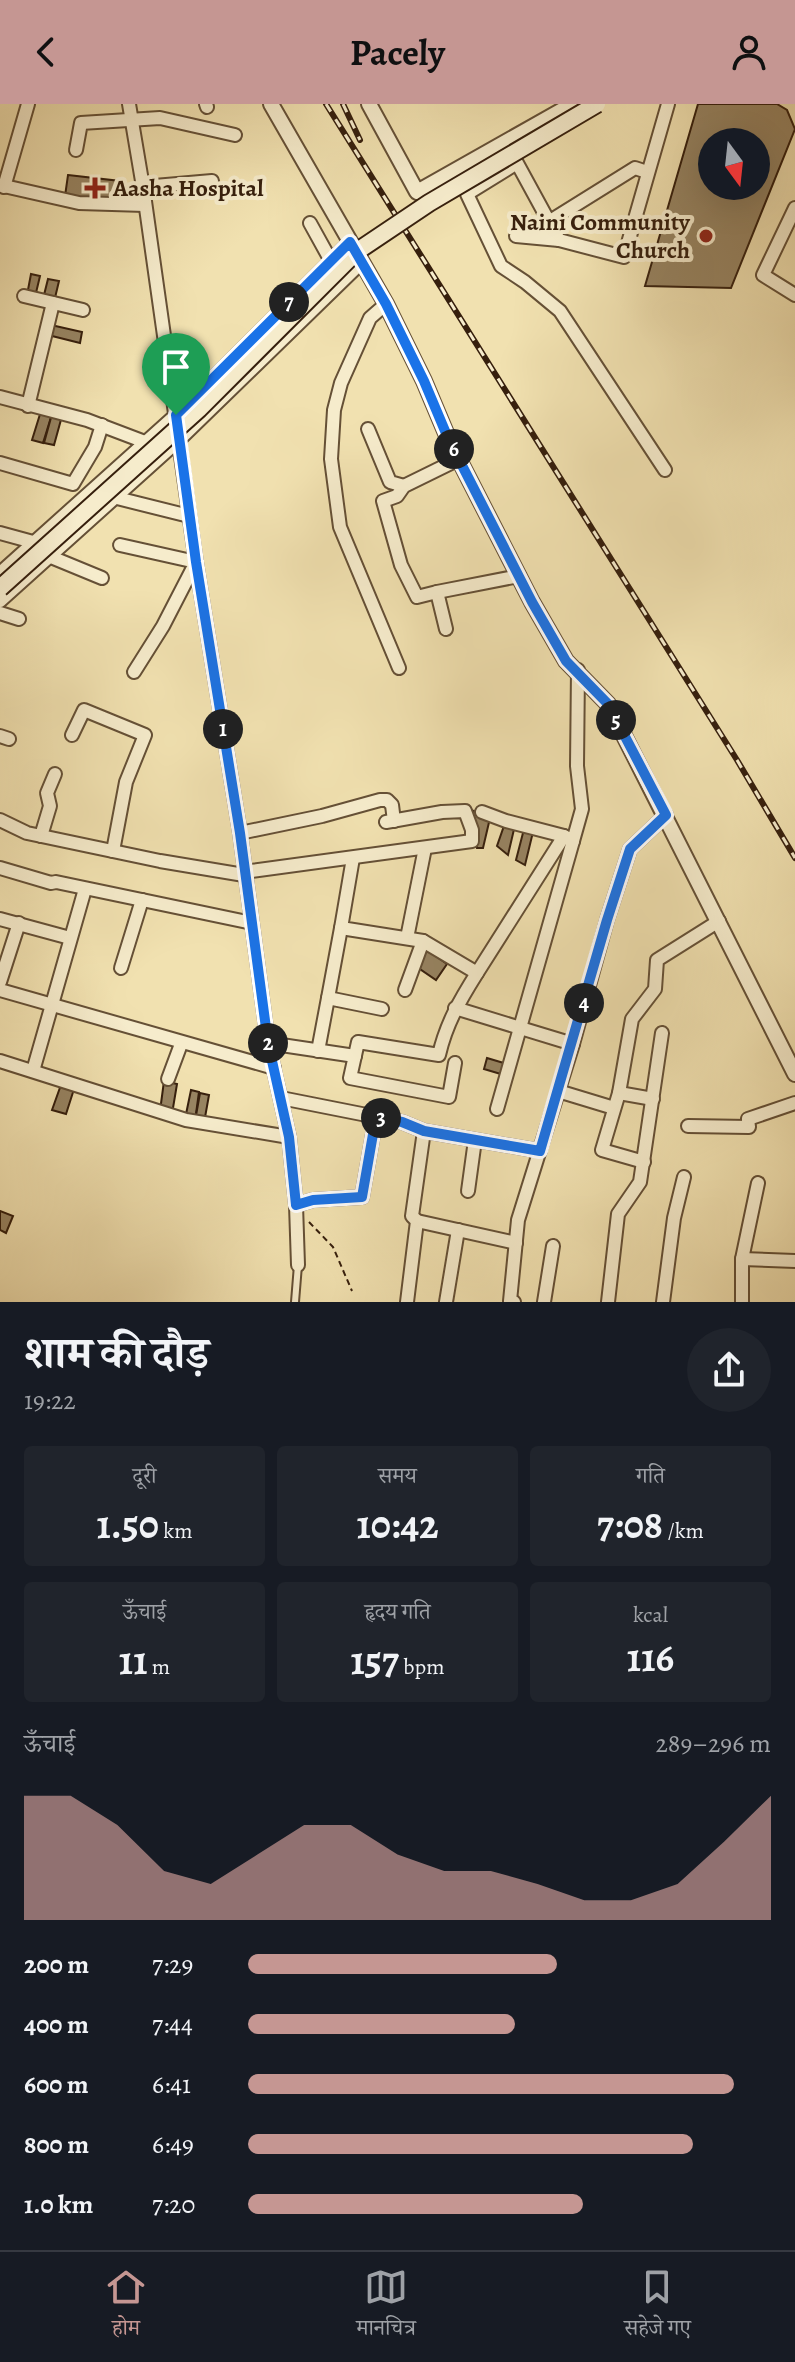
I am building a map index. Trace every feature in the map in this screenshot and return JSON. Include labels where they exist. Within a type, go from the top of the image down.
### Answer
[{"type":"main road","points":[[0,588],[199,409],[356,252],[429,203],[597,104]]},
{"type":"street","points":[[28,104],[2,186],[79,203],[145,205]]},
{"type":"street","points":[[129,104],[196,562],[240,833],[268,1043],[289,1137],[298,1265]]},
{"type":"street","points":[[271,104],[386,304],[459,459],[566,661],[608,704],[794,1071]]},
{"type":"street","points":[[369,104],[417,192],[573,104]]},
{"type":"street","points":[[516,236],[559,240],[624,257],[668,104]]},
{"type":"street","points":[[76,150],[81,123],[131,118],[160,118],[235,135]]},
{"type":"street","points":[[559,240],[517,163],[467,194],[501,266],[560,311],[665,470]]},
{"type":"street","points":[[550,221],[635,168],[647,172]]},
{"type":"street","points":[[143,187],[212,181]]},
{"type":"street","points":[[795,208],[763,275],[795,295]]},
{"type":"street","points":[[310,223],[331,261]]},
{"type":"street","points":[[0,573],[176,415],[350,242]]},
{"type":"street","points":[[0,601],[179,440],[362,262]]},
{"type":"street","points":[[24,296],[83,310]]},
{"type":"street","points":[[28,406],[53,303]]},
{"type":"street","points":[[386,304],[370,318],[341,383],[334,410],[331,459],[340,527],[399,668]]},
{"type":"street","points":[[0,397],[102,425],[145,442]]},
{"type":"street","points":[[0,463],[73,484],[95,447],[102,425]]},
{"type":"street","points":[[368,429],[390,482],[404,486]]},
{"type":"street","points":[[459,459],[404,486],[397,496],[383,501],[401,565],[417,597],[519,576]]},
{"type":"street","points":[[117,498],[189,516]]},
{"type":"street","points":[[0,533],[33,542]]},
{"type":"street","points":[[120,545],[196,562]]},
{"type":"street","points":[[51,557],[102,578]]},
{"type":"street","points":[[134,672],[163,626],[196,562]]},
{"type":"street","points":[[437,592],[446,629]]},
{"type":"street","points":[[0,613],[19,619]]},
{"type":"street","points":[[497,1109],[522,1029],[569,839],[582,809],[577,766],[578,670]]},
{"type":"street","points":[[72,735],[84,710],[145,735],[126,782],[113,851]]},
{"type":"street","points":[[41,836],[50,806],[47,793],[55,774]]},
{"type":"street","points":[[0,820],[27,833],[244,874],[472,841],[472,830],[465,811],[390,821],[392,805],[387,800],[240,833]]},
{"type":"street","points":[[482,812],[569,839]]},
{"type":"street","points":[[514,1302],[510,1301],[518,1220],[573,1044],[607,920],[630,849],[666,815]]},
{"type":"street","points":[[455,1063],[449,1097],[350,1078],[358,1042],[439,1055],[443,1034],[455,1008],[569,839]]},
{"type":"street","points":[[407,938],[425,848]]},
{"type":"street","points":[[318,1051],[353,858]]},
{"type":"street","points":[[0,868],[51,883],[252,923]]},
{"type":"street","points":[[33,1071],[85,889]]},
{"type":"street","points":[[121,968],[142,900]]},
{"type":"street","points":[[0,919],[70,938]]},
{"type":"street","points":[[644,1162],[602,1150],[619,1093],[632,1019],[655,989],[657,960],[719,921]]},
{"type":"street","points":[[0,982],[19,923]]},
{"type":"street","points":[[341,928],[423,941],[477,973]]},
{"type":"street","points":[[405,990],[423,941]]},
{"type":"street","points":[[0,990],[274,1068]]},
{"type":"street","points":[[328,998],[382,1009]]},
{"type":"street","points":[[455,1008],[573,1044]]},
{"type":"street","points":[[608,1302],[618,1214],[636,1192],[644,1162],[662,1033]]},
{"type":"street","points":[[268,1043],[355,1056]]},
{"type":"street","points":[[168,1079],[181,1044]]},
{"type":"street","points":[[0,1061],[197,1123],[289,1137]]},
{"type":"street","points":[[558,1091],[614,1108]]},
{"type":"street","points":[[619,1093],[653,1099]]},
{"type":"street","points":[[281,1098],[402,1122],[424,1131],[540,1151]]},
{"type":"street","points":[[688,1126],[749,1127],[748,1119],[795,1103]]},
{"type":"street","points":[[296,1205],[313,1200],[362,1197],[376,1117]]},
{"type":"street","points":[[424,1131],[412,1216],[417,1221],[516,1243]]},
{"type":"street","points":[[468,1191],[475,1140]]},
{"type":"street","points":[[663,1302],[674,1218],[684,1177]]},
{"type":"street","points":[[742,1302],[742,1259],[758,1183]]},
{"type":"street","points":[[407,1302],[417,1221]]},
{"type":"street","points":[[446,1302],[458,1230]]},
{"type":"street","points":[[544,1302],[553,1246]]},
{"type":"street","points":[[742,1259],[795,1261]]},
{"type":"lane","points":[[295,1302],[298,1265]]},
{"type":"path","points":[[296,1205],[333,1247],[352,1291]]},
{"type":"building","name":"Naini Community Church","points":[[698,104],[777,104],[787,110],[795,129],[770,191],[770,128],[698,128],[698,200],[766,200],[731,288],[645,286]]},
{"type":"building","points":[[68,175],[120,181],[118,201],[65,196]]},
{"type":"building","points":[[31,274],[40,276],[35,297],[27,295]]},
{"type":"building","points":[[48,279],[59,281],[54,302],[43,299]]},
{"type":"building","points":[[51,325],[82,332],[80,343],[48,335]]},
{"type":"building","points":[[41,411],[52,414],[43,443],[32,440]]},
{"type":"building","points":[[52,414],[62,416],[54,445],[44,443]]},
{"type":"building","points":[[469,809],[490,818],[483,848],[477,848]]},
{"type":"building","points":[[505,823],[515,825],[508,855],[497,846]]},
{"type":"building","points":[[524,829],[533,832],[525,865],[516,860]]},
{"type":"building","points":[[423,947],[447,964],[436,980],[417,967]]},
{"type":"building","points":[[487,1058],[507,1064],[504,1075],[484,1069]]},
{"type":"building","points":[[164,1081],[177,1084],[172,1114],[160,1111]]},
{"type":"building","points":[[62,1082],[75,1086],[66,1114],[52,1110]]},
{"type":"building","points":[[191,1090],[199,1092],[195,1121],[185,1119]]},
{"type":"building","points":[[200,1093],[209,1095],[204,1123],[195,1121]]},
{"type":"building","points":[[0,1211],[13,1216],[6,1233],[0,1230]]},
{"type":"railway","points":[[326,104],[737,760],[795,858]]},
{"type":"railway","points":[[343,104],[360,140]]},
{"type":"place","name":"Aasha Hospital","points":[[95,188]]},
{"type":"place","name":"Naini Community Church","points":[[706,236]]},
{"type":"route","points":[[350,242],[386,304],[448,438],[532,602],[566,661],[608,704],[666,815],[630,849],[540,1151],[424,1131],[402,1122],[376,1117],[362,1197],[313,1200],[296,1205],[289,1137],[268,1043],[240,833],[196,562],[176,415],[350,242]]}]
